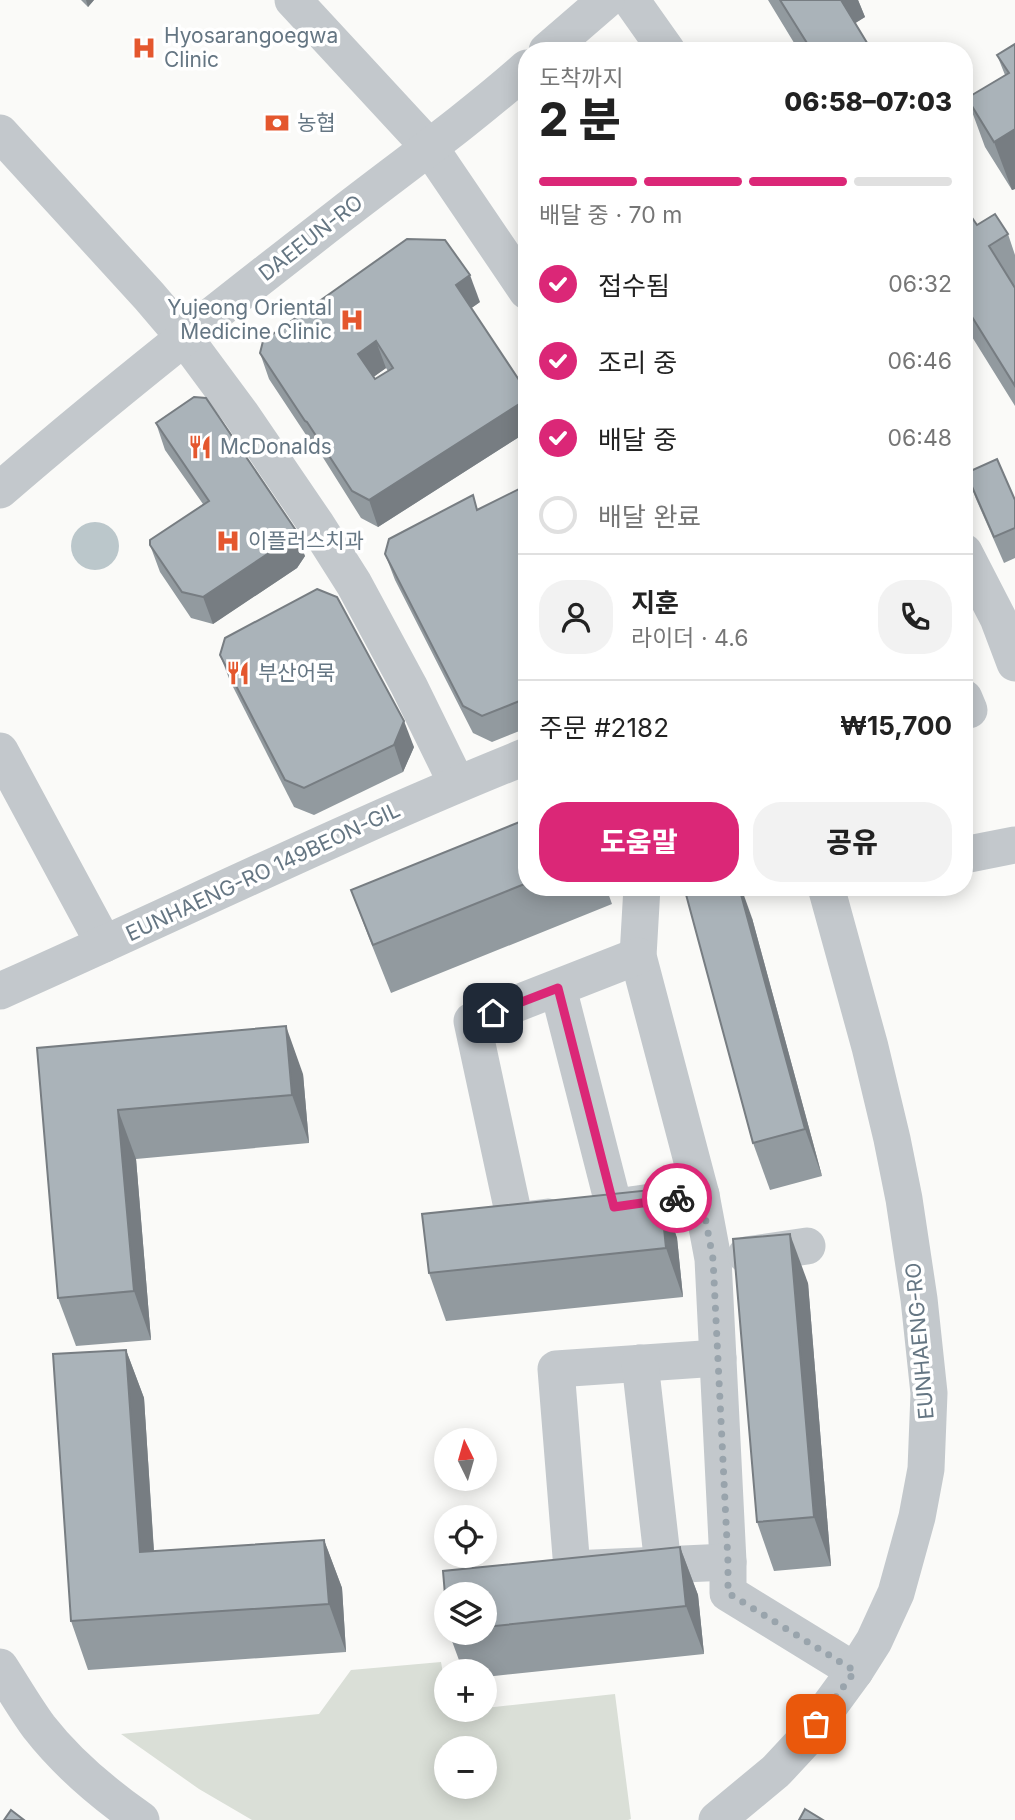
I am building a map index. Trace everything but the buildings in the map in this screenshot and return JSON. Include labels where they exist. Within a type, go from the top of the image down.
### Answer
[{"type":"street","points":[[293,0],[430,148],[518,278]]},
{"type":"street","points":[[557,42],[606,0]]},
{"type":"street","points":[[631,0],[661,42]]},
{"type":"street","name":"DAEEUN-RO","points":[[0,490],[184,337],[430,148],[518,76]]},
{"type":"street","points":[[0,133],[149,296],[184,337],[241,414],[354,584],[409,686],[457,784]]},
{"type":"street","points":[[973,572],[998,618],[1015,663]]},
{"type":"street","points":[[0,751],[104,944]]},
{"type":"street","name":"EUNHAENG-RO 149BEON-GIL","points":[[0,991],[275,864],[518,760]]},
{"type":"street","points":[[973,853],[1015,845]]},
{"type":"street","points":[[641,896],[638,956],[701,1195],[713,1259],[728,1593],[855,1671]]},
{"type":"street","name":"EUNHAENG-RO","points":[[718,1820],[776,1771],[803,1742],[874,1641],[896,1593],[917,1517],[926,1469],[929,1393],[904,1199],[870,1047],[828,896]]},
{"type":"street","points":[[638,956],[472,1021],[516,1221],[701,1195]]},
{"type":"street","points":[[558,988],[614,1207]]},
{"type":"street","points":[[713,1259],[807,1246]]},
{"type":"street","points":[[718,1358],[556,1369],[572,1569],[728,1562]]},
{"type":"street","points":[[640,1363],[663,1565]]},
{"type":"street","points":[[0,1667],[39,1726],[64,1755],[91,1781],[139,1819]]},
{"type":"shaded area","points":[[95,522],[112,529],[119,546],[112,563],[95,570],[78,563],[71,546],[78,529]]},
{"type":"shaded area","points":[[434,1663],[434,1722],[497,1722],[497,1707],[615,1694],[631,1819],[252,1820],[199,1789],[121,1734],[319,1714],[351,1670]]},
{"type":"way so far","points":[[677,1198],[701,1195],[713,1259],[728,1593],[855,1671],[816,1724]]},
{"type":"place","name":"Hyosarangoegwa Clinic","points":[[144,48]]},
{"type":"place","name":"농협","points":[[277,123]]},
{"type":"place","name":"Yujeong Oriental Medicine Clinic","points":[[352,320]]},
{"type":"place","name":"McDonalds","points":[[200,447]]},
{"type":"place","name":"이플러스치과","points":[[228,541]]},
{"type":"place","name":"부산어묵","points":[[238,673]]},
{"type":"route","points":[[493,1013],[558,988],[614,1207],[677,1198]]}]
